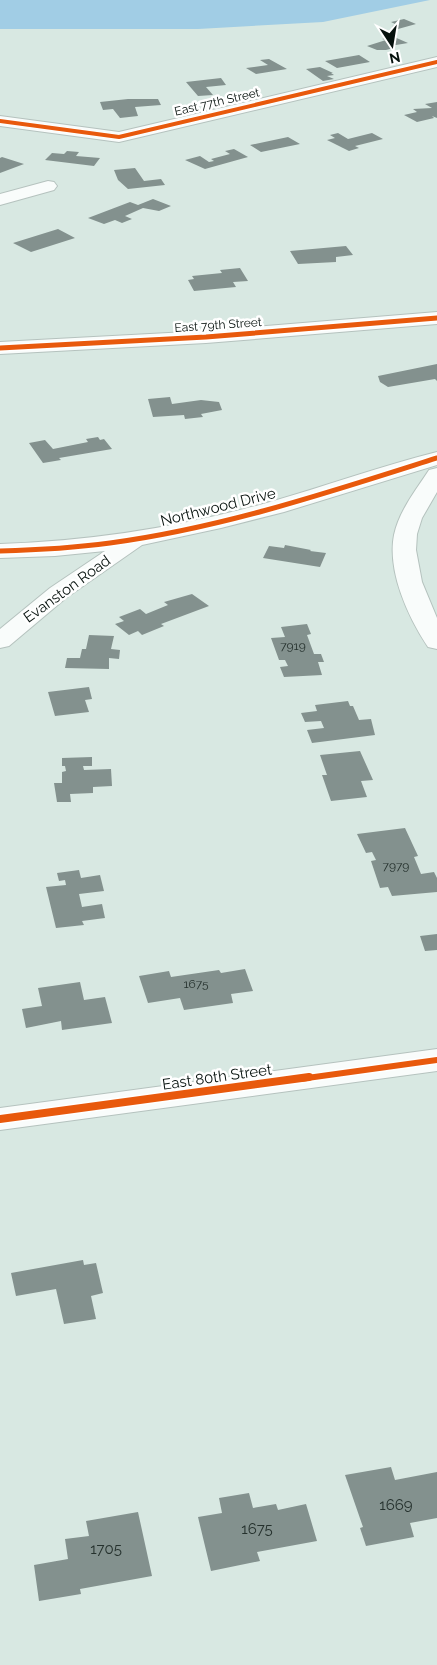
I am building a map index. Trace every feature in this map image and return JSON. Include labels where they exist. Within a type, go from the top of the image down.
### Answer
[{"type":"street","name":"East 77th Street","points":[[0,120],[119,137],[437,62]]},
{"type":"street","points":[[0,200],[48,186]]},
{"type":"street","name":"East 79th Street","points":[[0,348],[206,337],[437,318]]},
{"type":"street","name":"Northwood Drive","points":[[0,552],[62,549],[137,540],[246,514],[437,458]]},
{"type":"street","points":[[437,475],[410,518],[405,556],[412,592],[437,642]]},
{"type":"street","name":"Evanston Road","points":[[0,641],[58,593],[137,540]]},
{"type":"street","name":"East 80th Street","points":[[0,1119],[437,1060]]},
{"type":"water","points":[[0,0],[430,0],[323,22],[198,29],[0,29]]},
{"type":"building","points":[[404,19],[416,24],[398,29],[392,26],[397,25],[391,22]]},
{"type":"building","points":[[392,36],[408,43],[390,46],[394,48],[386,50],[377,50],[367,46],[386,40],[382,39]]},
{"type":"building","points":[[359,55],[370,62],[337,68],[325,61]]},
{"type":"building","points":[[269,59],[287,69],[256,74],[246,68],[268,65],[260,60]]},
{"type":"building","points":[[320,67],[333,73],[331,73],[334,75],[327,76],[334,79],[323,81],[306,69]]},
{"type":"building","points":[[221,78],[226,85],[206,87],[213,95],[198,96],[186,82]]},
{"type":"building","points":[[128,99],[158,99],[161,105],[135,107],[138,116],[120,118],[113,109],[103,110],[100,102]]},
{"type":"building","points":[[437,102],[437,118],[432,116],[434,118],[417,122],[404,115],[417,112],[413,109],[432,108],[425,104]]},
{"type":"building","points":[[338,133],[348,139],[372,133],[383,139],[355,146],[359,148],[349,151],[327,140],[335,138],[330,135]]},
{"type":"building","points":[[288,137],[300,144],[261,152],[250,145]]},
{"type":"building","points":[[234,149],[248,157],[205,169],[185,160],[200,156],[209,162],[214,161],[211,159],[230,154],[225,151]]},
{"type":"building","points":[[67,151],[79,152],[76,156],[100,158],[94,166],[45,160],[52,153],[64,154]]},
{"type":"building","points":[[0,158],[24,164],[0,173]]},
{"type":"building","points":[[135,168],[144,181],[161,179],[165,185],[128,189],[118,180],[114,170]]},
{"type":"building","points":[[153,199],[171,206],[159,211],[143,208],[125,216],[132,219],[122,223],[115,220],[104,224],[88,218],[130,202],[138,205]]},
{"type":"building","points":[[58,229],[75,238],[31,252],[13,243]]},
{"type":"building","points":[[346,246],[353,255],[336,257],[336,262],[298,264],[290,251]]},
{"type":"building","points":[[240,268],[248,281],[233,282],[236,287],[194,291],[188,280],[194,279],[192,276],[222,273],[220,270]]},
{"type":"building","points":[[437,364],[437,381],[435,379],[388,387],[380,382],[378,376]]},
{"type":"building","points":[[170,397],[172,404],[201,400],[219,402],[222,410],[201,414],[203,417],[185,419],[184,415],[153,417],[148,399]]},
{"type":"building","points":[[98,437],[100,440],[104,439],[112,449],[59,458],[61,460],[43,463],[29,443],[45,440],[53,449],[88,442],[86,439]]},
{"type":"building","points":[[285,545],[326,553],[320,567],[263,558],[269,546],[284,548]]},
{"type":"building","points":[[192,594],[209,606],[161,624],[164,626],[142,635],[138,631],[129,635],[115,624],[124,621],[119,617],[140,609],[146,614],[168,605],[164,602]]},
{"type":"building","points":[[307,624],[311,634],[307,635],[314,654],[321,654],[324,662],[318,662],[322,675],[284,677],[280,667],[288,666],[285,660],[279,660],[271,638],[285,637],[281,627]]},
{"type":"building","points":[[89,635],[114,636],[111,649],[120,650],[119,659],[109,658],[109,669],[65,668],[67,658],[80,658],[82,649],[86,649]]},
{"type":"building","points":[[89,687],[92,699],[85,700],[89,712],[55,716],[48,692]]},
{"type":"building","points":[[348,701],[350,706],[353,706],[359,720],[371,719],[375,735],[312,743],[307,730],[324,728],[321,721],[305,722],[301,713],[317,711],[315,705]]},
{"type":"building","points":[[360,751],[373,780],[361,781],[367,797],[331,801],[322,775],[327,775],[320,755]]},
{"type":"building","points":[[92,757],[92,766],[83,766],[84,770],[111,769],[112,786],[93,787],[93,793],[70,794],[71,802],[57,802],[54,783],[62,783],[62,772],[66,771],[65,766],[62,766],[62,758]]},
{"type":"building","points":[[405,828],[418,856],[414,857],[421,874],[434,872],[437,878],[437,892],[392,896],[388,887],[380,888],[371,861],[376,860],[372,852],[366,853],[357,834]]},
{"type":"building","points":[[79,870],[81,878],[100,875],[104,891],[79,894],[82,907],[102,904],[105,918],[82,921],[84,925],[56,928],[46,887],[66,885],[65,880],[59,881],[57,873]]},
{"type":"building","points":[[437,934],[437,950],[425,951],[420,936]]},
{"type":"building","points":[[245,969],[253,991],[231,994],[233,1003],[184,1010],[180,998],[148,1003],[139,976],[169,971],[171,977],[219,970],[221,973]]},
{"type":"building","points":[[80,982],[84,1000],[105,997],[112,1023],[62,1030],[61,1021],[26,1028],[22,1009],[42,1006],[38,988]]},
{"type":"building","points":[[83,1260],[84,1265],[96,1263],[103,1293],[91,1296],[96,1319],[64,1324],[56,1289],[16,1296],[11,1273]]},
{"type":"building","points":[[391,1467],[395,1480],[437,1472],[437,1518],[410,1523],[414,1537],[366,1546],[360,1528],[363,1527],[345,1475]]},
{"type":"building","points":[[249,1493],[253,1508],[276,1504],[278,1510],[306,1504],[317,1541],[257,1552],[260,1561],[211,1571],[198,1517],[222,1513],[219,1498]]},
{"type":"building","points":[[138,1512],[152,1576],[80,1589],[81,1594],[39,1601],[34,1565],[68,1559],[65,1539],[89,1536],[86,1521]]},
{"type":"cycle path","points":[[0,121],[119,137],[437,62]]},
{"type":"cycle path","points":[[0,348],[206,337],[437,318]]},
{"type":"cycle path","points":[[0,551],[55,549],[111,543],[166,534],[276,507],[437,458]]},
{"type":"cycle path","points":[[0,1119],[437,1060]]}]
